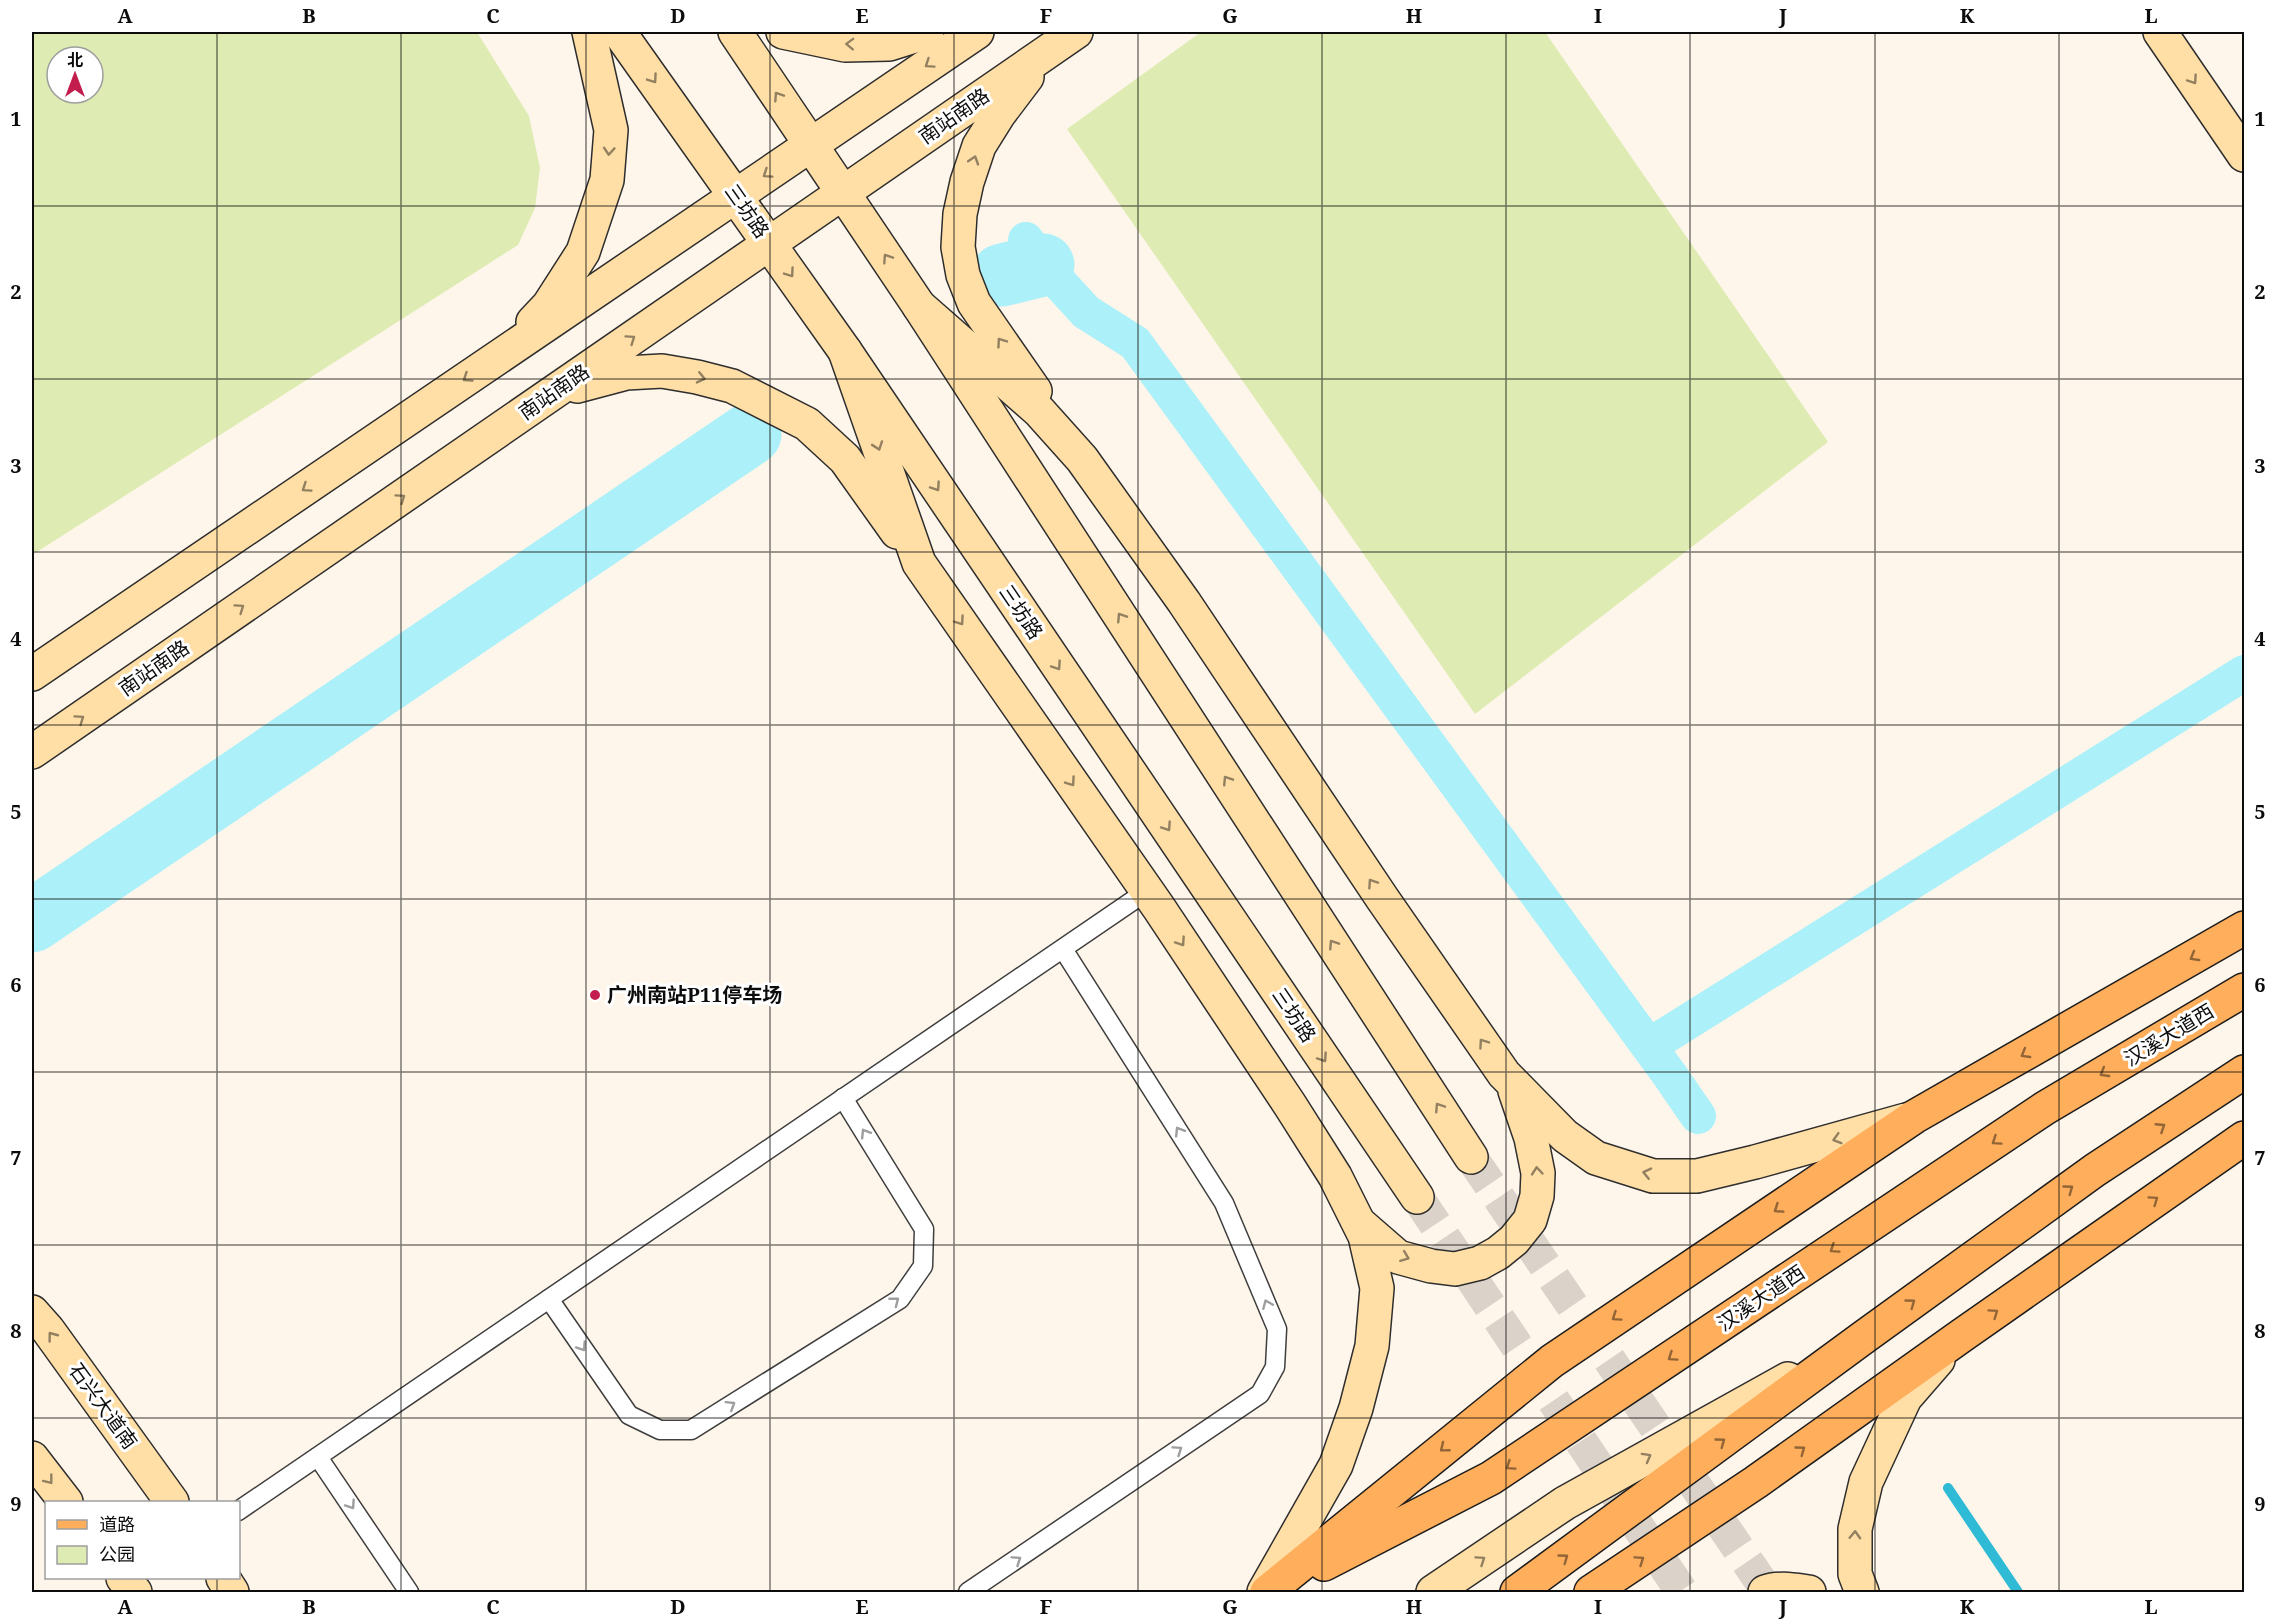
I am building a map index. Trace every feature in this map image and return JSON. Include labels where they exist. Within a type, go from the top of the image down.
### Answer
[{"type":"main road","points":[[505,353],[549,305],[583,252],[607,180],[610,130],[589,32]]},
{"type":"main road","name":"三坊路","points":[[619,32],[845,351],[1417,1197]]},
{"type":"main road","points":[[735,32],[920,306],[1471,1156]]},
{"type":"main road","points":[[783,32],[845,45],[889,44],[927,32]]},
{"type":"main road","points":[[32,674],[977,32]]},
{"type":"main road","name":"南站南路","points":[[32,752],[1076,32]]},
{"type":"main road","points":[[2160,32],[2244,155]]},
{"type":"main road","points":[[1046,53],[999,114],[979,146],[967,182],[960,214],[958,246],[963,275],[974,303],[1184,602],[1389,908],[1504,1074],[1565,1136],[1596,1158],[1653,1176],[1697,1176],[1914,1117]]},
{"type":"main road","points":[[920,306],[1039,411],[1082,459]]},
{"type":"main road","points":[[845,351],[919,563]]},
{"type":"main road","points":[[525,412],[579,385],[626,373],[662,371],[697,376],[732,386],[807,424],[845,459],[1147,891],[1335,1176],[1365,1236],[1377,1288],[1372,1346],[1356,1408],[1336,1466],[1267,1593]]},
{"type":"main road","points":[[1267,1593],[1552,1361],[1914,1117],[2244,928]]},
{"type":"main road","name":"汉溪大道西","points":[[1267,1593],[1491,1478],[2045,1108],[2244,990]]},
{"type":"main road","points":[[1517,1593],[2095,1170],[2244,1072]]},
{"type":"main road","points":[[1358,1223],[1398,1257],[1431,1266],[1455,1269],[1480,1263],[1498,1253],[1514,1240],[1530,1220],[1537,1196],[1538,1173],[1531,1138],[1511,1081]]},
{"type":"main road","points":[[1591,1593],[1756,1482],[2244,1138]]},
{"type":"main road","name":"石兴大道南","points":[[32,1312],[48,1330],[171,1501]]},
{"type":"main road","points":[[1862,1593],[1855,1574],[1855,1529],[1866,1482],[1905,1398],[1961,1336]]},
{"type":"main road","points":[[1433,1593],[1565,1503],[1864,1337]]},
{"type":"main road","points":[[32,1458],[64,1501]]},
{"type":"main road","points":[[124,1579],[135,1593]]},
{"type":"main road","points":[[224,1579],[232,1593]]},
{"type":"main road","points":[[1765,1593],[1773,1590],[1794,1590],[1809,1593]]},
{"type":"lane","points":[[240,1510],[1147,891]]},
{"type":"lane","points":[[968,1593],[1260,1394],[1275,1367],[1277,1329],[1224,1203],[1063,949]]},
{"type":"lane","points":[[549,1299],[629,1415],[660,1430],[691,1430],[900,1299],[923,1266],[924,1229],[843,1098]]},
{"type":"lane","points":[[318,1457],[409,1593]]},
{"type":"green space","points":[[32,32],[477,32],[529,116],[540,168],[535,208],[518,245],[32,555]]},
{"type":"green space","points":[[1201,32],[1545,32],[1828,442],[1475,714],[1067,129]]},
{"type":"waterway","points":[[1026,240],[1043,265],[1086,312],[1135,343],[1698,1116]]},
{"type":"waterway","points":[[1002,275],[1043,265]]},
{"type":"waterway","points":[[32,921],[750,434]]},
{"type":"waterway","points":[[1649,1046],[2244,673]]},
{"type":"waterway","points":[[1948,1488],[2018,1592]]},
{"type":"tunnel","points":[[1471,1157],[1768,1592]]},
{"type":"tunnel","points":[[1417,1197],[1682,1592]]},
{"type":"place","name":"广州南站P11停车场","points":[[595,995]]}]
